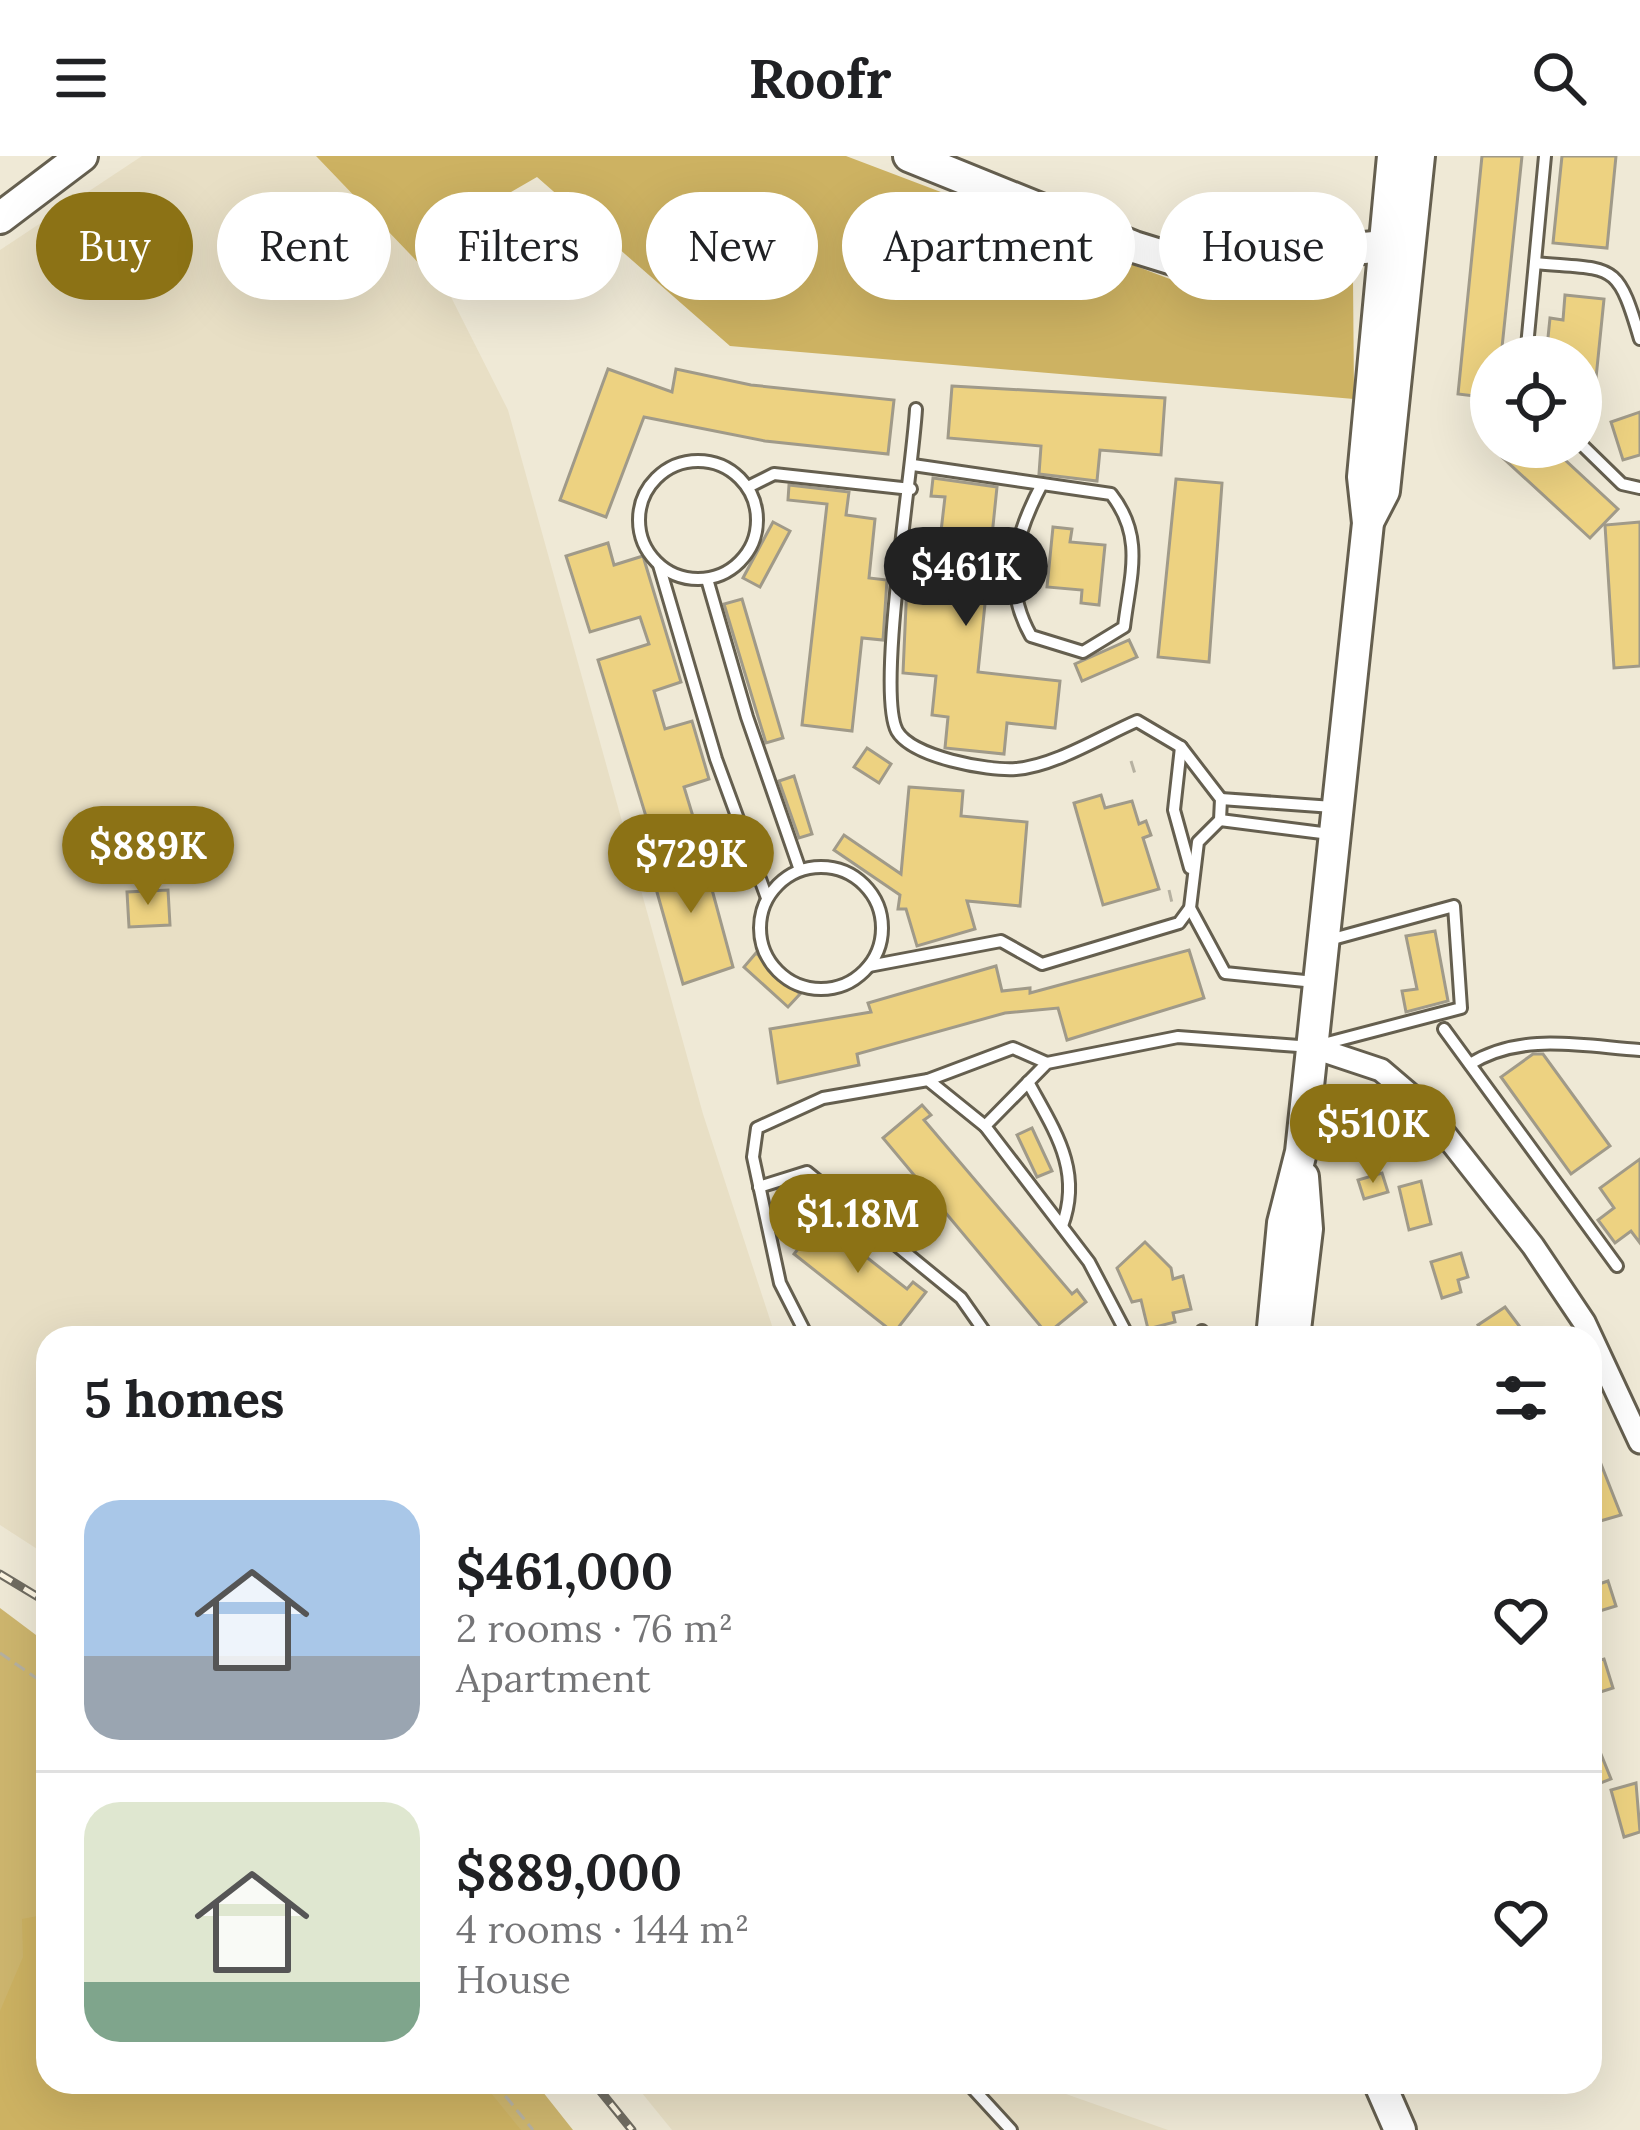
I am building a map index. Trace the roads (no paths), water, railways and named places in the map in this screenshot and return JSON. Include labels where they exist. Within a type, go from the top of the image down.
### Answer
[{"type":"main road","points":[[0,218],[82,156]]},
{"type":"main road","points":[[909,156],[1134,247],[1190,264],[1397,246]]},
{"type":"main road","points":[[1273,1326],[1282,1223],[1301,1152],[1368,523],[1384,491],[1397,246],[1393,156]]},
{"type":"main road","points":[[1397,246],[1419,156]]},
{"type":"main road","points":[[1295,1326],[1307,1229],[1301,1152]]},
{"type":"main road","points":[[1367,2094],[1382,2130]]},
{"type":"main road","points":[[1384,2094],[1400,2130]]},
{"type":"street","points":[[1312,1047],[1381,1070],[1422,1106],[1533,1246],[1586,1326]]},
{"type":"street","points":[[1602,1361],[1640,1442]]},
{"type":"lane","points":[[1528,336],[1545,156]]},
{"type":"lane","points":[[1535,263],[1612,273],[1622,283],[1640,339]]},
{"type":"lane","points":[[916,409],[892,673],[890,711],[898,734],[923,754],[1017,769],[1137,722],[1181,748],[1221,800],[1220,820],[1198,842],[1190,908],[1226,973],[1318,982]]},
{"type":"lane","points":[[659,565],[690,579],[707,579],[726,573],[753,544],[758,525],[748,487],[725,466],[691,460],[656,477],[639,512],[640,531],[659,565],[716,759],[767,898]]},
{"type":"lane","points":[[913,465],[1111,494],[1130,517],[1134,538],[1124,628],[1083,652],[1031,636],[1017,611],[1011,582],[1021,524],[1042,484]]},
{"type":"lane","points":[[1602,465],[1622,484],[1640,488]]},
{"type":"lane","points":[[748,487],[774,474],[910,489]]},
{"type":"lane","points":[[707,579],[747,717],[800,869]]},
{"type":"lane","points":[[1181,748],[1174,811],[1191,871]]},
{"type":"lane","points":[[1221,800],[1335,821]]},
{"type":"lane","points":[[1220,820],[1335,821]]},
{"type":"lane","points":[[869,966],[883,929],[871,891],[839,868],[800,869],[767,898],[760,916],[765,953],[790,981],[828,989],[847,984],[869,966],[1000,941],[1042,964],[1179,922],[1190,908]]},
{"type":"lane","points":[[985,1126],[1047,1064],[1178,1037],[1312,1047],[1462,1008],[1454,906],[1323,942]]},
{"type":"lane","points":[[1444,1029],[1617,1267]]},
{"type":"lane","points":[[1470,1064],[1497,1049],[1535,1043],[1640,1050]]},
{"type":"lane","points":[[802,1326],[780,1282],[752,1145],[757,1128],[823,1098],[928,1080],[1013,1048],[1047,1064]]},
{"type":"lane","points":[[928,1080],[985,1126],[1089,1262],[1124,1326]]},
{"type":"lane","points":[[1028,1082],[1069,1164],[1070,1204],[1062,1226]]},
{"type":"lane","points":[[759,1187],[807,1172],[961,1298],[981,1326]]},
{"type":"lane","points":[[978,2094],[1010,2130]]},
{"type":"railway","points":[[0,1574],[36,1596]]},
{"type":"railway","points":[[603,2094],[632,2130]]}]
